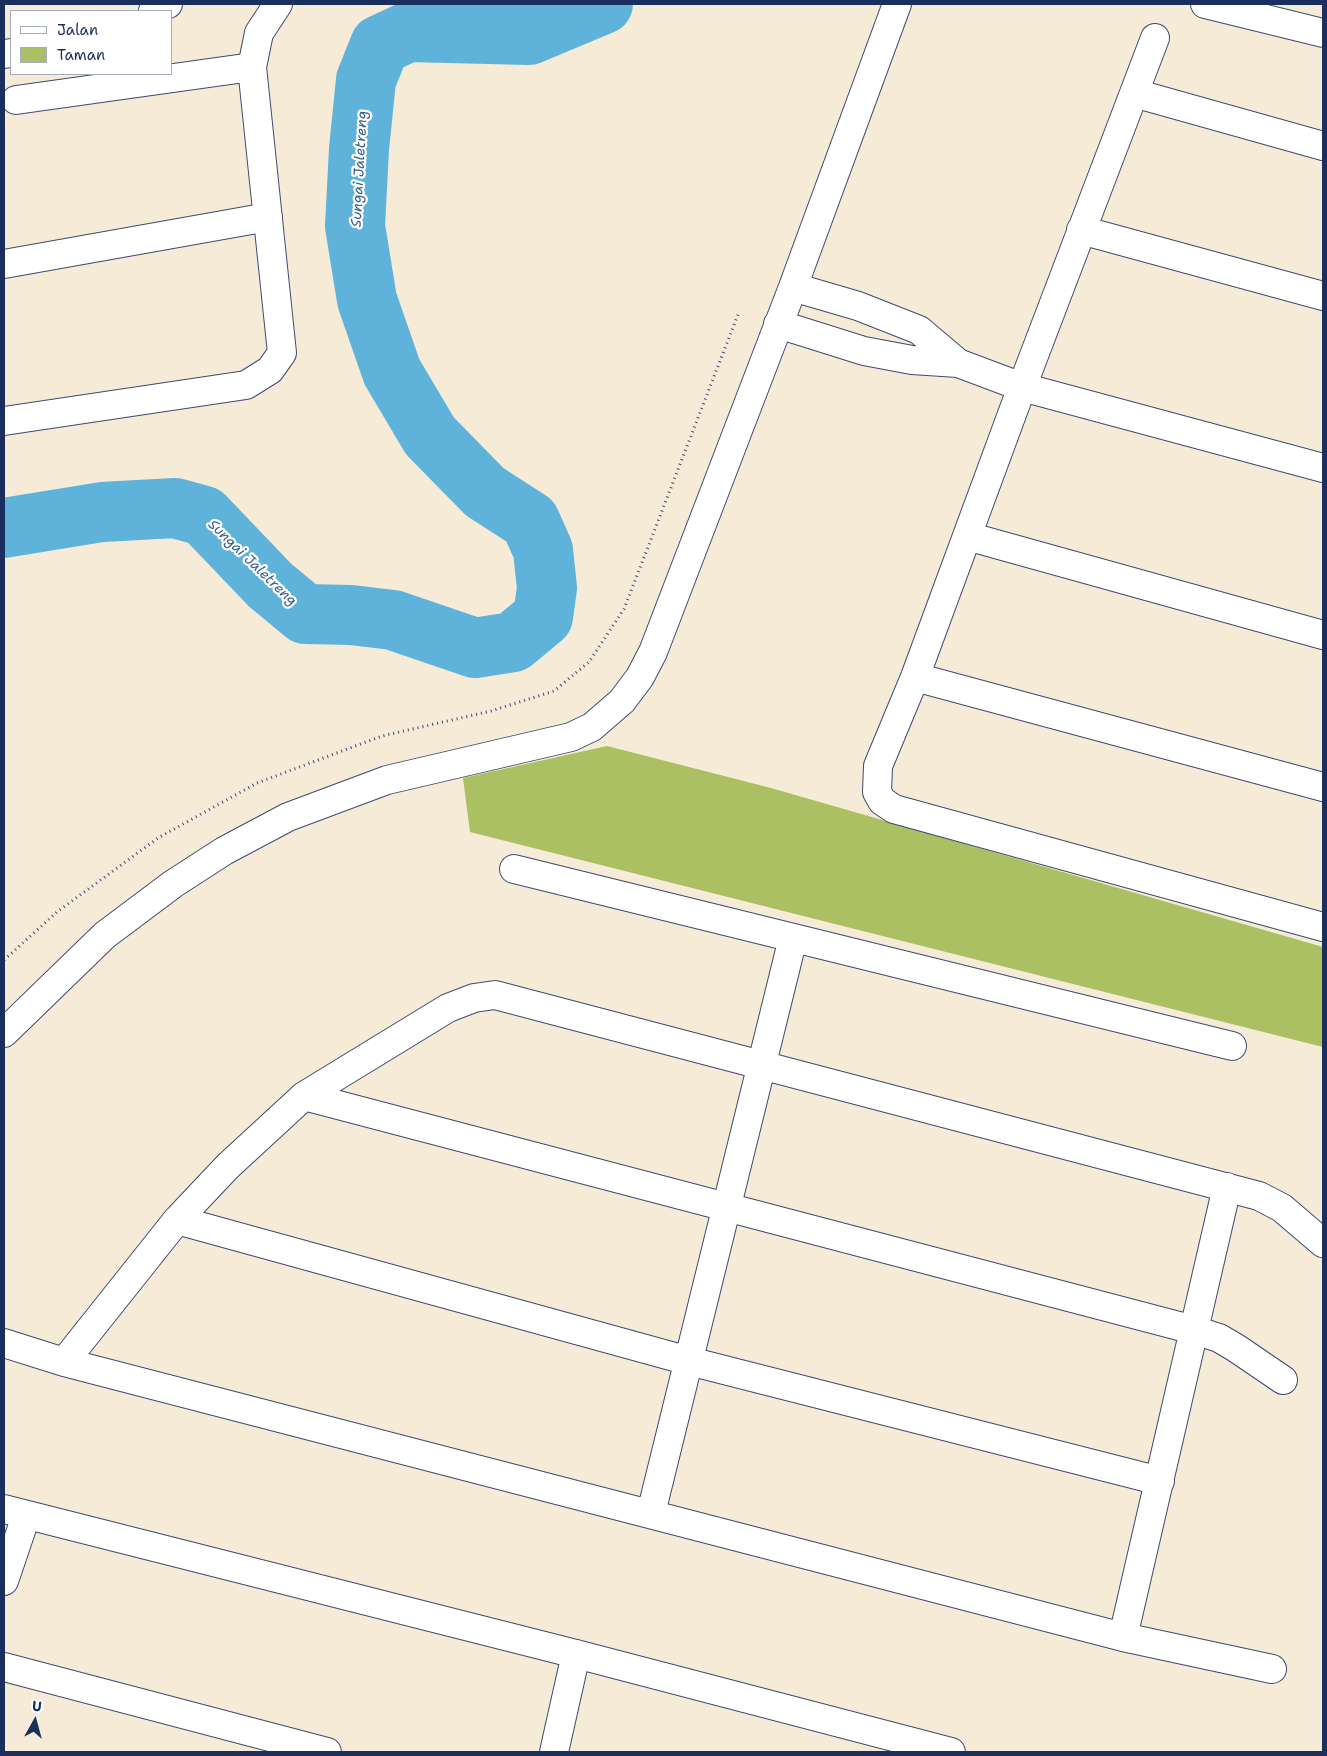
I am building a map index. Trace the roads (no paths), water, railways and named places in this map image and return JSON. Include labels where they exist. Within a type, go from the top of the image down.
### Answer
[{"type":"street","points":[[155,10],[168,4]]},
{"type":"street","points":[[4,421],[246,385],[270,370],[282,353],[252,67],[259,33],[278,4]]},
{"type":"street","points":[[4,1033],[105,935],[173,884],[224,851],[288,817],[386,780],[571,738],[592,727],[622,701],[640,677],[653,652],[793,287],[897,4]]},
{"type":"street","points":[[1205,4],[1323,33]]},
{"type":"street","points":[[1155,38],[1022,387],[915,677],[876,774],[877,792],[886,805],[894,809],[1323,927]]},
{"type":"street","points":[[16,100],[252,67]]},
{"type":"street","points":[[1134,93],[1323,146]]},
{"type":"street","points":[[4,264],[268,217]]},
{"type":"street","points":[[1082,230],[1323,296]]},
{"type":"street","points":[[793,287],[858,306],[920,330],[958,363]]},
{"type":"street","points":[[778,324],[864,350],[912,360],[958,363],[1022,387],[1323,468]]},
{"type":"street","points":[[967,536],[1323,635]]},
{"type":"street","points":[[915,677],[1323,786]]},
{"type":"street","points":[[514,869],[1232,1046]]},
{"type":"street","points":[[651,1514],[793,938]]},
{"type":"street","points":[[64,1362],[177,1220],[228,1166],[304,1096],[448,1008],[474,998],[495,995],[1258,1196],[1282,1208],[1323,1243]]},
{"type":"street","points":[[304,1096],[1194,1330],[1219,1338],[1283,1380]]},
{"type":"street","points":[[1123,1637],[1227,1188]]},
{"type":"street","points":[[177,1220],[689,1361],[1160,1481]]},
{"type":"street","points":[[4,1343],[64,1362],[1123,1637],[1272,1669]]},
{"type":"street","points":[[4,1582],[15,1513],[576,1654],[951,1752]]},
{"type":"street","points":[[554,1752],[576,1654]]},
{"type":"street","points":[[4,1667],[327,1752]]},
{"type":"waterway","name":"Sungai Jaletreng","points":[[4,528],[102,512],[175,508],[204,516],[270,585],[305,614],[351,615],[393,620],[475,648],[513,642],[543,617],[547,588],[543,550],[530,521],[485,492],[430,436],[392,372],[367,300],[355,226],[359,149],[366,80],[380,45],[408,32],[529,35],[603,4]]}]
